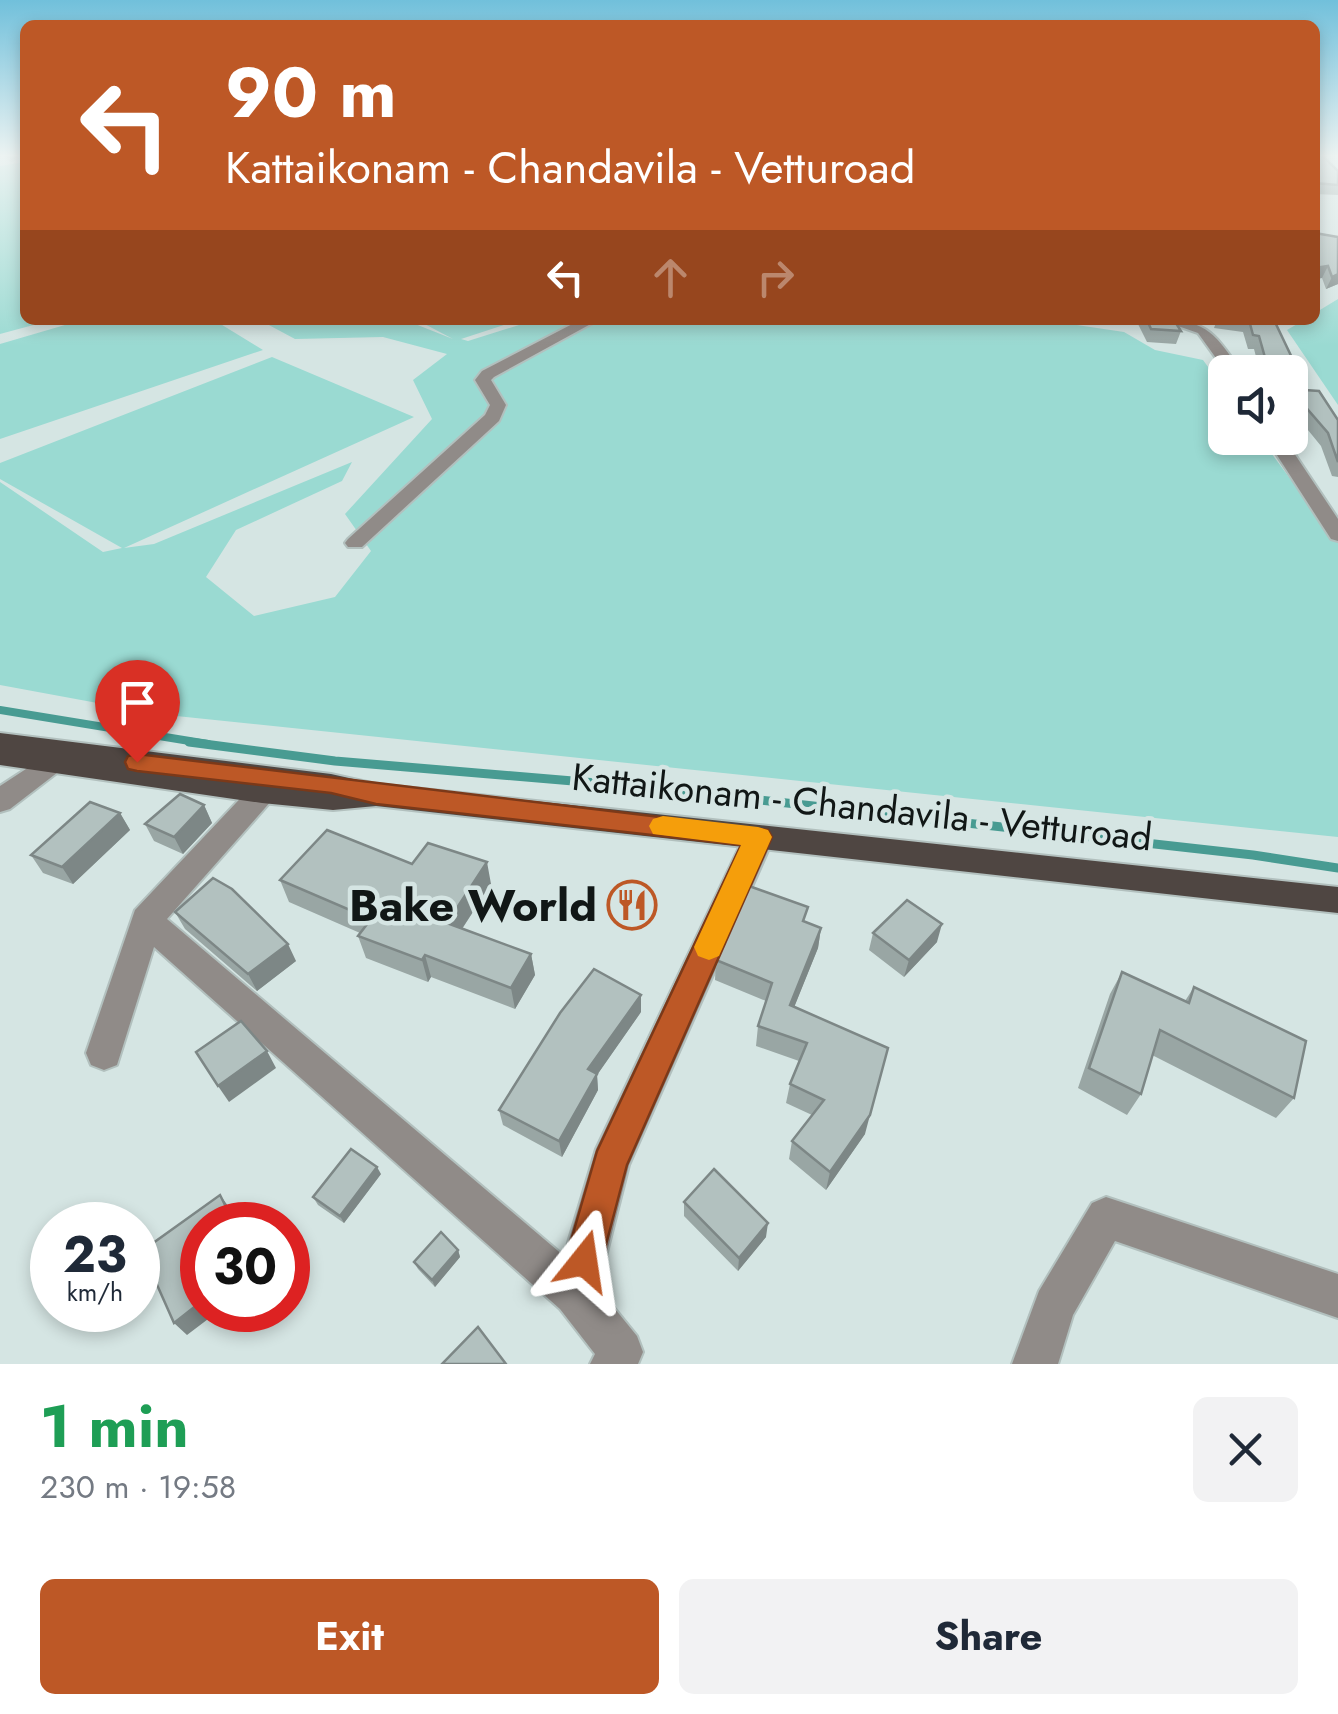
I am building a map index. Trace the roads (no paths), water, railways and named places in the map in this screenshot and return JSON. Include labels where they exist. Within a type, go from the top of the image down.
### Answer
[{"type":"main road","name":"Kattaikonam - Chandavila - Vetturoad","points":[[0,742],[68,754],[331,784],[376,795],[1338,900]]},
{"type":"main road","name":"Kattaikonam - Chandavila - Vetturoad","points":[[0,755],[262,792],[334,799],[376,795]]},
{"type":"street","points":[[355,543],[494,416],[498,405],[483,380],[488,374],[581,325]]},
{"type":"street","points":[[1185,325],[1202,330],[1221,355]]},
{"type":"street","points":[[1286,455],[1338,534]]},
{"type":"street","points":[[0,801],[52,762]]},
{"type":"street","points":[[104,1054],[146,920],[262,792]]},
{"type":"street","points":[[576,1294],[610,1163],[758,837]]},
{"type":"street","points":[[146,920],[576,1294],[623,1360]]},
{"type":"street","points":[[1035,1364],[1054,1306],[1106,1217],[1338,1296]]},
{"type":"waterway","points":[[0,710],[208,744]]},
{"type":"waterway","points":[[189,742],[335,761],[644,787],[1253,855],[1338,868]]},
{"type":"place","name":"Bake World","points":[[632,905]]}]
